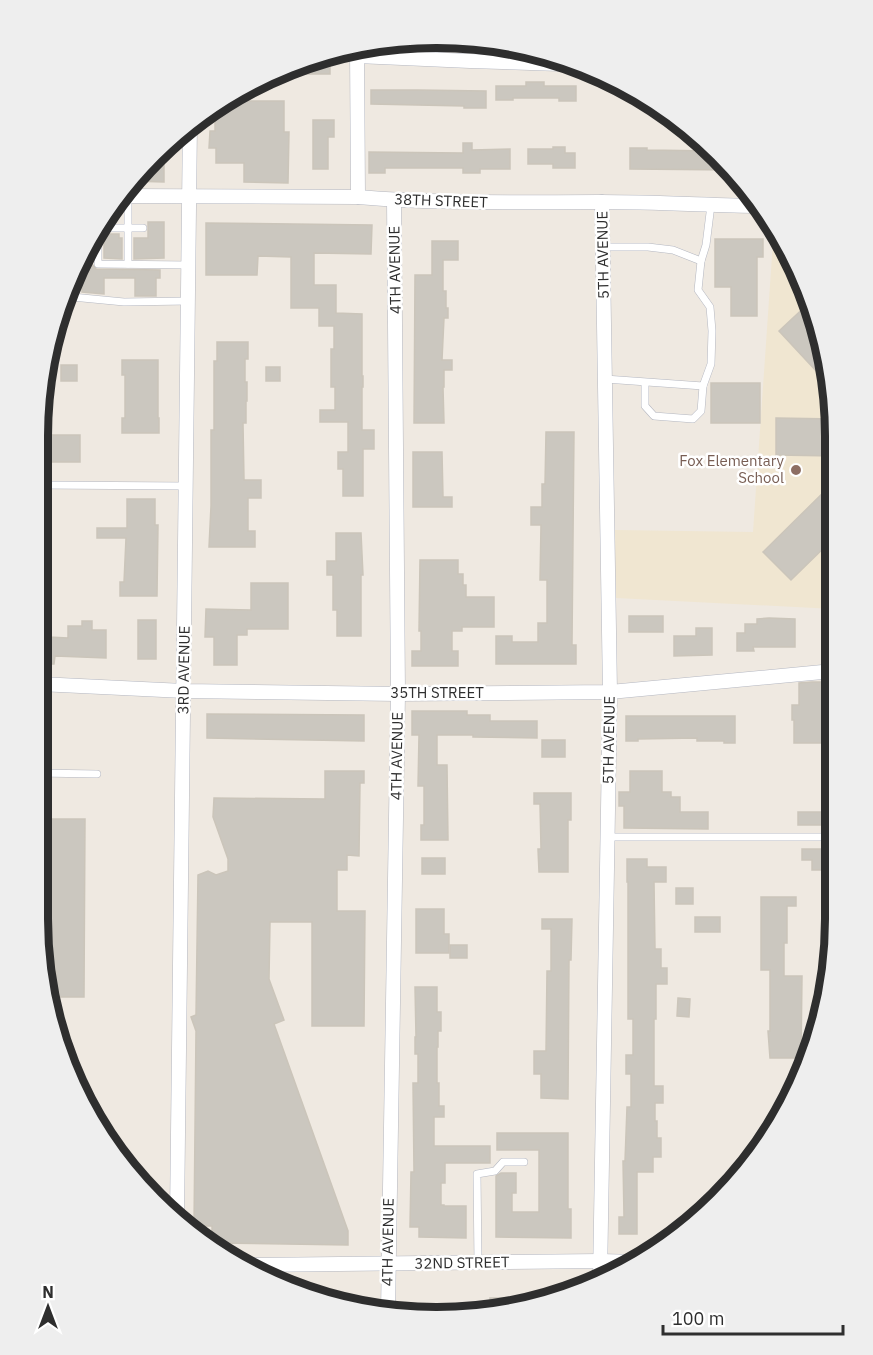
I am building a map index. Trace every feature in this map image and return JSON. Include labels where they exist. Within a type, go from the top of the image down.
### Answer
[{"type":"street","points":[[372,53],[470,62],[540,62]]},
{"type":"street","points":[[357,56],[358,197]]},
{"type":"street","name":"3RD AVENUE","points":[[177,1208],[190,136]]},
{"type":"street","name":"38TH STREET","points":[[131,196],[358,197],[515,203],[602,202],[749,206]]},
{"type":"street","name":"4TH AVENUE","points":[[388,1304],[398,694],[394,200]]},
{"type":"street","name":"5TH AVENUE","points":[[600,1270],[610,692],[602,202]]},
{"type":"street","name":"35TH STREET","points":[[48,684],[184,691],[398,694],[610,692],[825,672]]},
{"type":"street","name":"32ND STREET","points":[[261,1265],[619,1261]]},
{"type":"lane","points":[[126,203],[128,264]]},
{"type":"lane","points":[[645,383],[645,406],[654,416],[693,419],[701,411],[703,386],[711,364],[712,331],[710,307],[698,290],[711,205]]},
{"type":"lane","points":[[108,229],[143,228]]},
{"type":"lane","points":[[99,245],[98,264],[188,265]]},
{"type":"lane","points":[[603,247],[648,247],[673,250],[701,261]]},
{"type":"lane","points":[[75,297],[124,302],[188,301]]},
{"type":"lane","points":[[605,379],[703,386]]},
{"type":"lane","points":[[48,485],[186,486]]},
{"type":"lane","points":[[48,773],[97,774]]},
{"type":"lane","points":[[608,837],[825,837]]},
{"type":"lane","points":[[478,1263],[477,1174],[495,1171],[503,1162],[524,1162]]},
{"type":"shaded area","name":"Fox Elementary School","points":[[773,242],[804,312],[812,336],[822,386],[825,436],[825,609],[616,598],[615,530],[753,532]]},
{"type":"building","points":[[330,63],[330,74],[305,74],[305,72]]},
{"type":"building","points":[[526,82],[544,82],[544,86],[576,86],[576,101],[559,101],[559,98],[496,100],[496,86],[526,86]]},
{"type":"building","points":[[371,90],[486,91],[486,108],[371,104]]},
{"type":"building","points":[[248,97],[248,101],[284,101],[284,132],[289,132],[288,183],[244,182],[244,163],[216,163],[216,148],[209,148],[210,131],[215,131],[215,117]]},
{"type":"building","points":[[313,120],[334,120],[334,137],[328,137],[328,169],[313,169]]},
{"type":"building","points":[[463,143],[472,143],[472,150],[510,149],[510,169],[480,169],[480,173],[463,173],[463,168],[385,168],[385,173],[369,173],[369,152],[463,153]]},
{"type":"building","points":[[553,147],[565,147],[565,153],[575,153],[575,168],[553,168],[553,164],[528,164],[528,149],[553,149]]},
{"type":"building","points":[[630,148],[647,148],[647,150],[700,151],[719,170],[630,169]]},
{"type":"building","points":[[164,160],[164,182],[143,181]]},
{"type":"building","points":[[148,222],[164,222],[164,258],[134,259],[134,238],[148,238]]},
{"type":"building","points":[[206,223],[372,225],[371,254],[314,253],[314,285],[336,285],[336,313],[362,314],[362,430],[374,430],[374,449],[363,449],[363,496],[343,496],[343,469],[338,469],[338,452],[348,452],[348,422],[320,422],[320,410],[335,410],[335,387],[331,387],[331,349],[334,349],[334,326],[319,326],[319,308],[291,308],[291,257],[258,256],[257,275],[206,275]]},
{"type":"building","points":[[105,234],[119,234],[119,238],[122,238],[122,259],[104,258]]},
{"type":"building","points":[[715,239],[763,239],[763,257],[757,257],[757,316],[731,316],[731,287],[715,287]]},
{"type":"building","points":[[432,241],[458,241],[458,260],[443,260],[443,291],[446,291],[448,318],[444,318],[442,360],[452,360],[452,370],[444,370],[444,423],[414,423],[415,275],[432,275]]},
{"type":"building","points":[[92,257],[92,264],[96,269],[160,270],[160,278],[156,278],[156,296],[135,296],[135,278],[104,278],[104,294],[82,292],[82,279]]},
{"type":"building","points":[[803,309],[812,336],[820,375],[779,331]]},
{"type":"building","points":[[217,342],[248,342],[248,359],[245,359],[246,423],[243,423],[244,480],[261,480],[261,498],[248,498],[248,531],[255,531],[255,547],[209,547],[211,430],[214,430],[214,361],[217,361]]},
{"type":"building","points":[[122,360],[158,360],[159,433],[122,433],[122,418],[125,418],[125,375],[122,375]]},
{"type":"building","points":[[61,365],[77,365],[77,381],[61,381]]},
{"type":"building","points":[[266,367],[280,367],[280,381],[266,381]]},
{"type":"building","points":[[711,383],[760,383],[760,423],[711,423]]},
{"type":"building","points":[[776,418],[824,419],[825,456],[776,455]]},
{"type":"building","points":[[546,432],[574,432],[572,645],[576,645],[576,664],[496,664],[496,636],[512,636],[512,642],[538,642],[538,623],[547,623],[547,580],[540,580],[541,525],[531,525],[531,507],[542,507]]},
{"type":"building","points":[[48,435],[80,435],[80,462],[48,462]]},
{"type":"building","points":[[413,452],[442,452],[443,497],[452,497],[452,507],[413,507]]},
{"type":"building","points":[[825,491],[825,547],[791,580],[763,552]]},
{"type":"building","points":[[127,499],[155,499],[155,525],[158,525],[157,596],[120,596],[120,582],[124,582],[126,538],[97,538],[97,528],[127,528]]},
{"type":"building","points":[[336,533],[361,533],[363,575],[361,575],[361,636],[337,636],[337,610],[333,610],[333,575],[327,575],[327,561],[336,561]]},
{"type":"building","points":[[420,560],[458,560],[458,574],[463,574],[466,597],[494,597],[494,627],[462,627],[462,631],[452,631],[452,651],[458,651],[458,666],[412,666],[412,651],[421,651]]},
{"type":"building","points":[[251,583],[288,583],[288,629],[247,629],[247,635],[237,635],[237,665],[214,665],[214,637],[205,637],[206,609],[251,610]]},
{"type":"building","points":[[48,604],[50,604],[49,637],[68,638],[68,626],[82,626],[82,621],[92,621],[92,630],[106,630],[106,658],[55,656],[54,664],[48,664]]},
{"type":"building","points":[[629,616],[663,616],[663,632],[629,632]]},
{"type":"building","points":[[757,619],[795,619],[795,647],[753,647],[754,651],[737,651],[737,633],[745,633],[745,624],[757,624]]},
{"type":"building","points":[[138,620],[156,620],[156,659],[138,659]]},
{"type":"building","points":[[696,628],[712,628],[712,655],[674,656],[674,636],[696,636]]},
{"type":"building","points":[[825,682],[825,743],[794,743],[792,705],[799,705],[799,683]]},
{"type":"building","points":[[412,711],[467,711],[467,715],[490,715],[490,721],[537,721],[537,738],[437,735],[437,765],[447,765],[448,840],[421,840],[421,825],[424,825],[424,786],[418,786],[419,735],[412,735]]},
{"type":"building","points":[[207,714],[364,715],[364,741],[207,738]]},
{"type":"building","points":[[626,716],[735,716],[735,743],[697,741],[697,738],[626,741]]},
{"type":"building","points":[[542,740],[565,740],[565,757],[542,757]]},
{"type":"building","points":[[325,771],[364,771],[364,783],[360,783],[359,856],[347,855],[347,870],[337,870],[337,911],[365,911],[364,1026],[312,1026],[312,922],[270,922],[269,979],[284,1020],[274,1024],[348,1231],[348,1245],[223,1243],[212,1236],[212,1226],[199,1226],[194,1222],[196,1031],[191,1017],[196,1015],[198,875],[208,871],[216,875],[228,871],[228,859],[213,817],[214,798],[325,799]]},
{"type":"building","points":[[630,771],[662,771],[662,792],[671,792],[671,797],[680,797],[680,812],[708,812],[708,829],[624,828],[624,806],[619,806],[619,792],[630,792]]},
{"type":"building","points":[[534,793],[571,793],[571,820],[568,820],[568,872],[539,872],[540,804],[534,804]]},
{"type":"building","points":[[798,812],[825,812],[825,825],[798,825]]},
{"type":"building","points":[[48,819],[85,819],[84,997],[56,997],[56,972],[51,972],[49,944]]},
{"type":"building","points":[[802,849],[825,849],[825,870],[812,870],[812,860],[802,860]]},
{"type":"building","points":[[422,858],[445,858],[445,874],[422,874]]},
{"type":"building","points":[[627,859],[647,859],[647,867],[666,867],[666,882],[654,882],[655,949],[661,949],[661,968],[667,968],[667,984],[656,984],[656,1019],[654,1019],[654,1086],[663,1086],[663,1103],[655,1103],[657,1138],[661,1138],[661,1157],[653,1157],[653,1172],[637,1172],[637,1234],[619,1234],[619,1217],[624,1217],[623,1161],[625,1161],[627,1107],[631,1107],[631,1074],[626,1074],[626,1055],[633,1055],[633,1019],[628,1019]]},
{"type":"building","points":[[676,888],[693,888],[693,904],[676,904]]},
{"type":"building","points":[[761,897],[796,897],[796,906],[787,906],[784,976],[802,976],[801,1051],[798,1058],[770,1058],[768,1031],[770,1031],[770,970],[761,970]]},
{"type":"building","points":[[416,909],[444,909],[444,934],[449,934],[449,953],[416,953]]},
{"type":"building","points":[[695,917],[720,917],[720,932],[695,932]]},
{"type":"building","points":[[542,919],[572,919],[571,960],[569,960],[568,1099],[541,1098],[541,1074],[534,1074],[534,1051],[546,1051],[547,971],[551,971],[551,929],[542,929]]},
{"type":"building","points":[[450,945],[467,945],[467,958],[450,958]]},
{"type":"building","points":[[415,987],[437,987],[437,1012],[441,1012],[441,1031],[438,1031],[437,1047],[437,1083],[439,1083],[439,1106],[444,1106],[444,1117],[434,1117],[434,1146],[490,1146],[490,1163],[445,1163],[445,1183],[441,1183],[441,1205],[466,1206],[466,1238],[419,1237],[419,1227],[410,1227],[411,1172],[414,1172],[413,1083],[418,1083],[418,1054],[415,1054]]},
{"type":"building","points":[[678,998],[690,999],[689,1017],[677,1016]]},
{"type":"building","points":[[497,1133],[568,1133],[568,1209],[571,1209],[571,1238],[496,1237],[496,1176],[501,1173],[516,1173],[516,1193],[512,1193],[512,1212],[539,1212],[539,1150],[497,1150]]},
{"type":"building","points":[[490,1298],[520,1298],[512,1300],[490,1304]]},
{"type":"place","name":"Fox Elementary School","points":[[796,470]]}]
